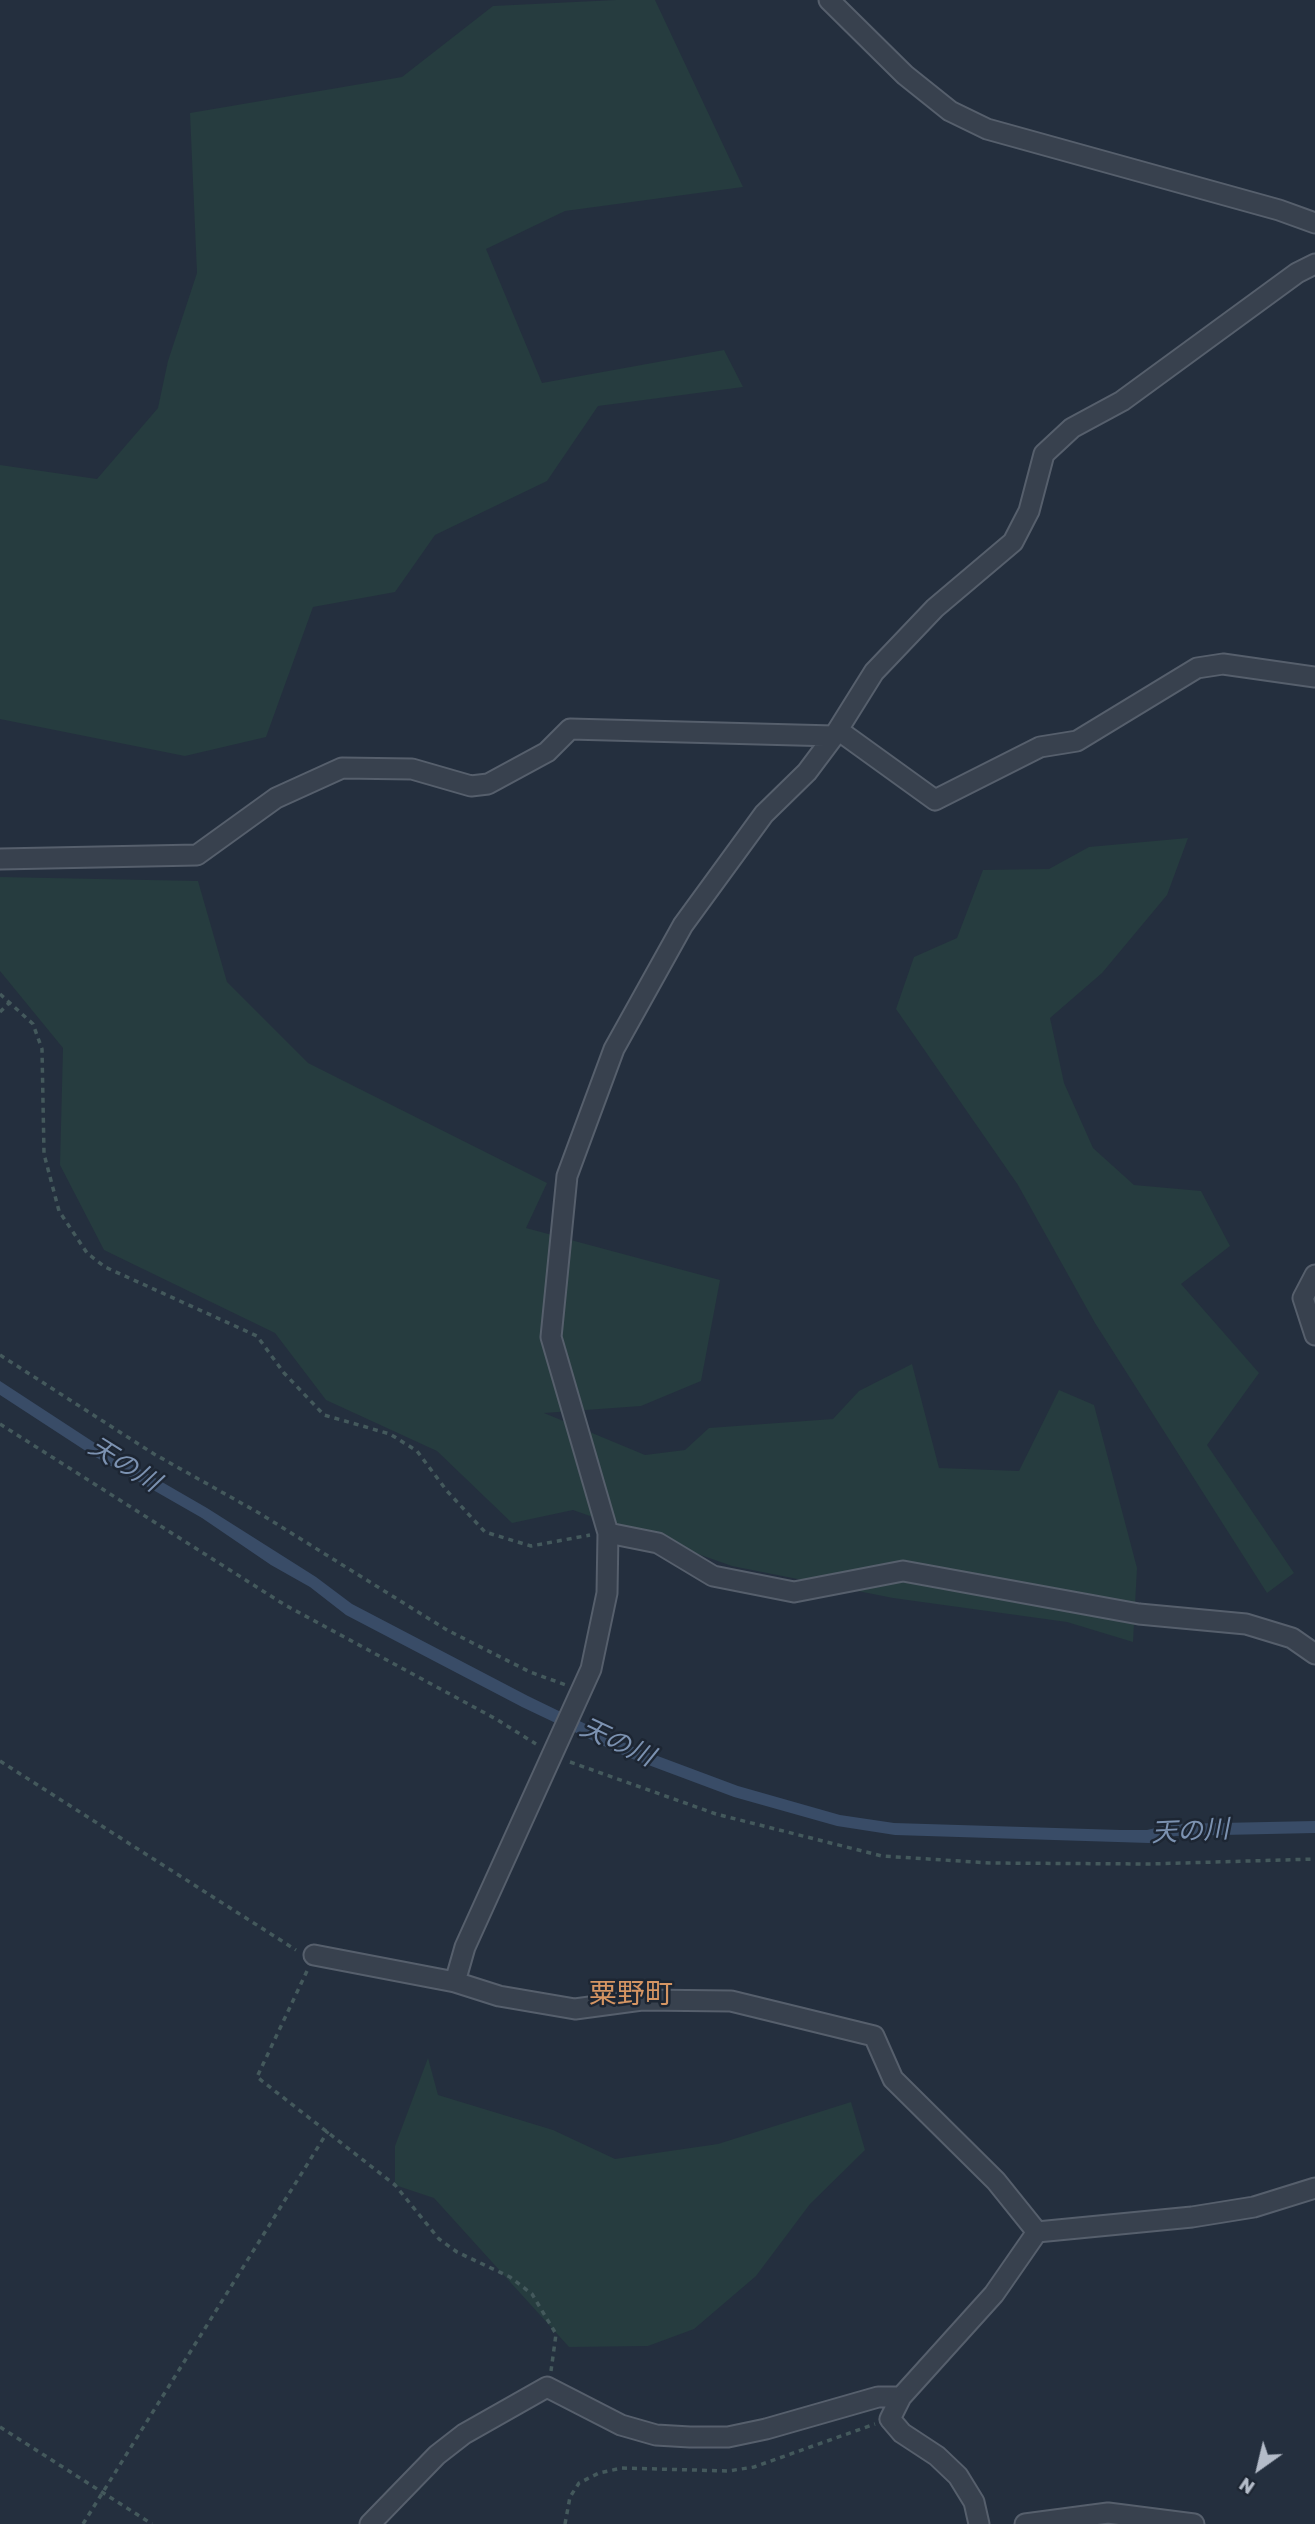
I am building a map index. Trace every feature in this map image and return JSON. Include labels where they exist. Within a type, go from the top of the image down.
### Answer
[{"type":"street","points":[[829,0],[905,75],[950,111],[987,129],[1315,223]]},
{"type":"street","points":[[455,1982],[465,1947],[553,1748],[591,1670],[607,1593],[608,1533],[551,1337],[568,1176],[614,1049],[683,925],[764,814],[807,772],[836,733],[874,672],[935,608],[1013,541],[1029,511],[1044,454],[1072,428],[1122,401],[1297,273],[1315,264]]},
{"type":"street","points":[[0,859],[197,855],[276,798],[342,768],[412,769],[471,786],[488,783],[547,752],[570,729],[836,733],[935,800],[1040,747],[1077,741],[1197,668],[1223,664],[1315,677]]},
{"type":"street","points":[[1315,1275],[1303,1298],[1315,1335]]},
{"type":"street","points":[[608,1533],[658,1543],[713,1576],[794,1592],[903,1571],[1139,1614],[1246,1624],[1292,1639],[1315,1654]]},
{"type":"street","points":[[314,1955],[455,1982],[499,1996],[575,2009],[642,2000],[731,2001],[874,2036],[892,2079],[996,2181],[1037,2232]]},
{"type":"street","points":[[979,2524],[974,2502],[958,2476],[937,2456],[902,2433],[890,2419],[901,2397],[994,2294],[1037,2232],[1192,2217],[1254,2207],[1315,2188]]},
{"type":"street","points":[[370,2524],[437,2455],[464,2434],[498,2412],[547,2387],[621,2425],[656,2435],[690,2437],[728,2437],[878,2397],[901,2397]]},
{"type":"street","points":[[1025,2524],[1108,2513],[1188,2521],[1194,2524]]},
{"type":"path","points":[[0,994],[33,1024],[42,1049],[44,1153],[59,1211],[88,1253],[105,1267],[257,1336],[284,1373],[324,1415],[390,1434],[417,1451],[447,1491],[485,1532],[531,1546],[568,1537],[608,1533]]},
{"type":"path","points":[[0,1012],[10,1002]]},
{"type":"path","points":[[0,1355],[154,1454],[259,1513],[447,1630],[580,1694]]},
{"type":"path","points":[[0,1424],[285,1605],[553,1748],[716,1814],[882,1856],[990,1863],[1149,1864],[1315,1859]]},
{"type":"path","points":[[0,1762],[292,1949],[314,1955],[257,2077],[329,2130],[406,2195],[439,2239],[457,2252],[510,2277],[532,2294],[556,2334],[556,2355],[547,2387]]},
{"type":"path","points":[[83,2524],[329,2130]]},
{"type":"path","points":[[565,2524],[570,2497],[579,2483],[598,2473],[622,2468],[729,2471],[754,2467],[890,2419]]},
{"type":"path","points":[[0,2427],[152,2524]]},
{"type":"green space","points":[[655,0],[743,187],[565,211],[486,249],[542,383],[724,350],[743,387],[598,406],[547,481],[435,535],[395,592],[313,607],[266,737],[185,756],[0,719],[0,465],[97,479],[158,408],[168,361],[197,273],[190,113],[402,77],[493,6]]},
{"type":"green space","points":[[1188,838],[1167,895],[1102,973],[1050,1018],[1064,1083],[1093,1148],[1134,1185],[1201,1191],[1230,1246],[1181,1284],[1259,1373],[1207,1445],[1294,1573],[1267,1593],[1095,1323],[1018,1185],[896,1009],[914,957],[957,938],[983,870],[1049,869],[1089,847]]},
{"type":"green space","points":[[0,877],[198,881],[227,982],[308,1063],[547,1183],[526,1228],[720,1280],[701,1381],[641,1406],[544,1413],[645,1455],[685,1450],[709,1428],[833,1419],[859,1391],[912,1364],[939,1468],[1019,1471],[1059,1390],[1094,1405],[1137,1568],[1133,1642],[1067,1622],[893,1598],[732,1566],[573,1510],[512,1523],[437,1451],[326,1400],[275,1333],[104,1250],[60,1165],[63,1048],[0,971]]},
{"type":"green space","points":[[428,2058],[438,2095],[553,2130],[615,2159],[718,2144],[851,2102],[865,2150],[810,2204],[756,2276],[694,2329],[648,2346],[569,2347],[434,2198],[395,2185],[395,2146]]},
{"type":"water","name":"天の川","points":[[0,1381],[98,1445],[207,1508],[316,1577],[352,1604],[528,1696],[631,1746],[738,1786],[840,1815],[894,1823],[1147,1830],[1173,1824],[1315,1821],[1315,1833],[1175,1836],[1149,1843],[895,1835],[837,1826],[734,1797],[627,1757],[522,1707],[346,1615],[310,1587],[271,1565],[202,1518],[92,1455],[0,1395]]},
{"type":"district","name":"粟野町","points":[[631,1995]]}]
